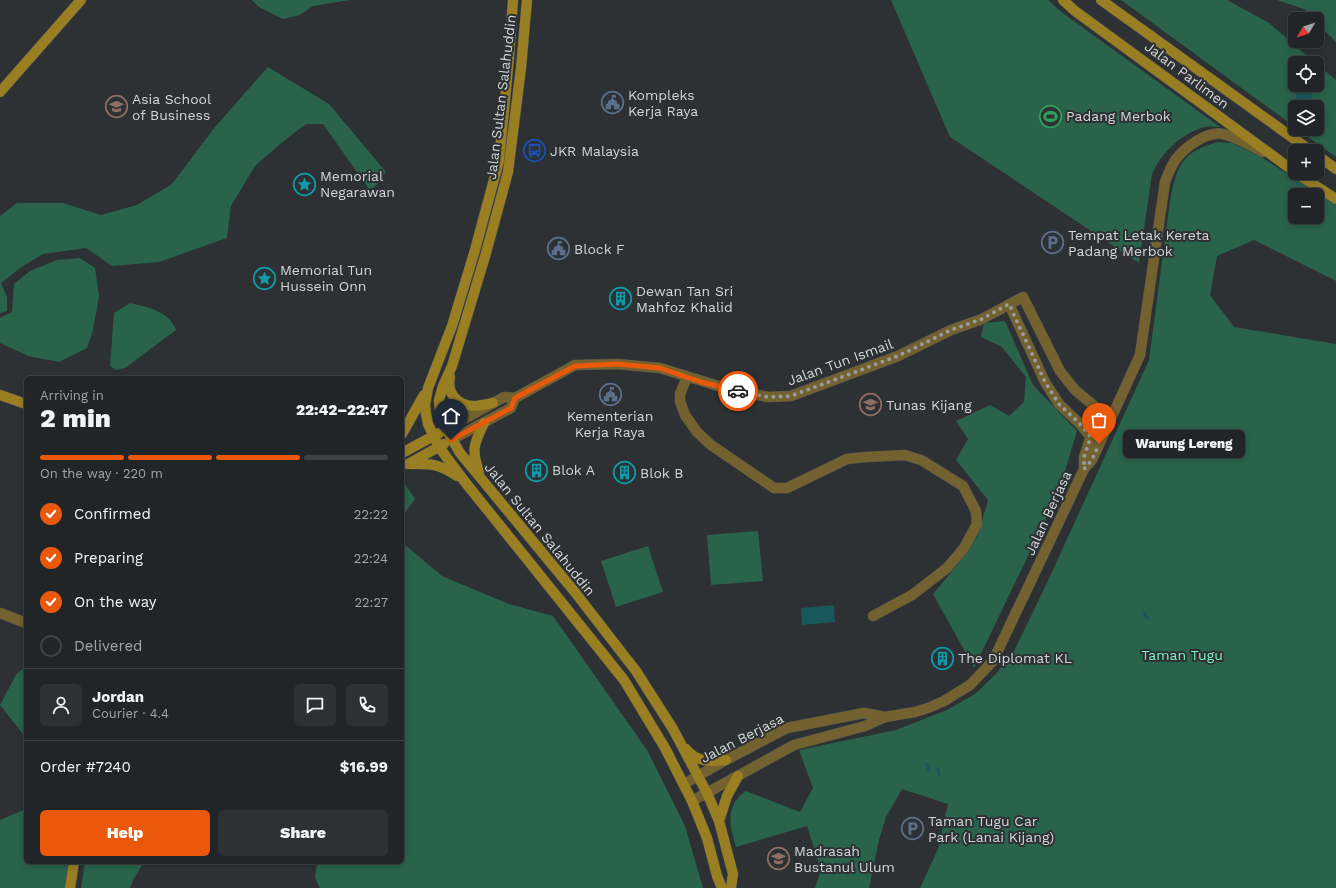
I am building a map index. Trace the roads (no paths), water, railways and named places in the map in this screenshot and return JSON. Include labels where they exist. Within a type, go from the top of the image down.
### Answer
[{"type":"street","points":[[0,92],[81,0]]},
{"type":"street","name":"Jalan Sultan Salahuddin","points":[[514,0],[499,161],[475,250],[452,326],[428,388],[425,405],[426,414],[439,447],[465,482],[624,680],[684,784],[707,838],[717,876],[722,888]]},
{"type":"street","name":"Jalan Sultan Salahuddin","points":[[527,0],[521,68],[508,172],[486,253],[452,366],[443,386],[439,400],[440,414],[451,440],[481,480],[574,591],[636,671],[680,741],[707,793],[719,821],[733,874],[731,888]]},
{"type":"street","name":"Jalan Parlimen","points":[[1063,0],[1288,168]]},
{"type":"street","name":"Jalan Parlimen","points":[[1101,0],[1301,144]]},
{"type":"street","name":"Jalan Berjasa","points":[[692,801],[794,745],[865,726],[885,717],[915,712],[944,701],[970,685],[993,661],[1084,469],[1092,460],[1140,355],[1165,182],[1169,170],[1175,160],[1185,149],[1197,141],[1208,136],[1223,134],[1241,141],[1277,160]]},
{"type":"street","points":[[1324,161],[1336,169]]},
{"type":"street","name":"Jalan Parlimen","points":[[1307,180],[1336,199]]},
{"type":"street","name":"Jalan Tun Ismail","points":[[404,452],[504,397],[515,398],[575,366],[618,364],[660,368],[728,389],[756,395],[768,397],[791,396],[898,356],[951,330],[982,319],[1023,297],[1060,371],[1075,390],[1109,422]]},
{"type":"street","points":[[1009,304],[1034,318]]},
{"type":"street","points":[[1009,304],[1045,382],[1059,404],[1090,436],[1084,457],[1084,469]]},
{"type":"street","points":[[452,366],[448,385],[451,394],[465,405],[474,406],[493,403]]},
{"type":"street","points":[[687,377],[680,394],[680,401],[685,415],[697,432],[711,445],[774,488],[787,488],[847,459],[905,455],[921,460],[963,486],[976,511],[977,524],[964,548],[946,568],[912,595],[873,616]]},
{"type":"street","points":[[404,430],[428,388]]},
{"type":"street","points":[[0,395],[24,403]]},
{"type":"street","name":"Jalan Tun Ismail","points":[[404,466],[511,408],[515,398]]},
{"type":"street","points":[[1080,424],[1098,428],[1109,422]]},
{"type":"street","points":[[481,480],[474,459],[474,446],[484,423]]},
{"type":"street","points":[[404,466],[437,465],[447,469],[465,482]]},
{"type":"street","points":[[0,613],[24,622]]},
{"type":"street","name":"Jalan Berjasa","points":[[684,784],[787,728],[864,713],[885,717]]},
{"type":"street","points":[[680,741],[691,755],[705,761],[710,762],[726,760]]},
{"type":"street","points":[[719,821],[726,796],[738,776]]},
{"type":"street","points":[[70,888],[74,864]]},
{"type":"water","points":[[1298,92],[1310,92],[1311,100],[1297,100],[1296,97]]},
{"type":"water","points":[[834,605],[835,622],[802,625],[801,608]]},
{"type":"waterway","points":[[1144,613],[1148,619]]},
{"type":"waterway","points":[[927,764],[928,770]]},
{"type":"waterway","points":[[938,769],[939,775]]},
{"type":"place","name":"Kompleks Kerja Raya","points":[[613,103]]},
{"type":"place","name":"Asia School of Business","points":[[117,107]]},
{"type":"place","name":"Padang Merbok","points":[[1051,116]]},
{"type":"place","name":"JKR Malaysia","points":[[534,151]]},
{"type":"place","name":"Memorial Negarawan","points":[[305,184]]},
{"type":"place","name":"Tempat Letak Kereta Padang Merbok","points":[[1052,243]]},
{"type":"place","name":"Block F","points":[[558,249]]},
{"type":"place","name":"Memorial Tun Hussein Onn","points":[[264,278]]},
{"type":"place","name":"Dewan Tan Sri Mahfoz Khalid","points":[[621,299]]},
{"type":"place","name":"Kementerian Kerja Raya","points":[[610,394]]},
{"type":"place","name":"Tunas Kijang","points":[[871,405]]},
{"type":"place","name":"Warung Lereng","points":[[1099,444]]},
{"type":"place","name":"Blok A","points":[[537,470]]},
{"type":"place","name":"Blok B","points":[[624,473]]},
{"type":"place","name":"The Diplomat KL","points":[[943,658]]},
{"type":"place","name":"Taman Tugu Car Park (Lanai Kijang)","points":[[912,829]]},
{"type":"place","name":"Madrasah Bustanul Ulum","points":[[778,859]]},
{"type":"park label","name":"Taman Tugu","points":[[1182,655]]}]
